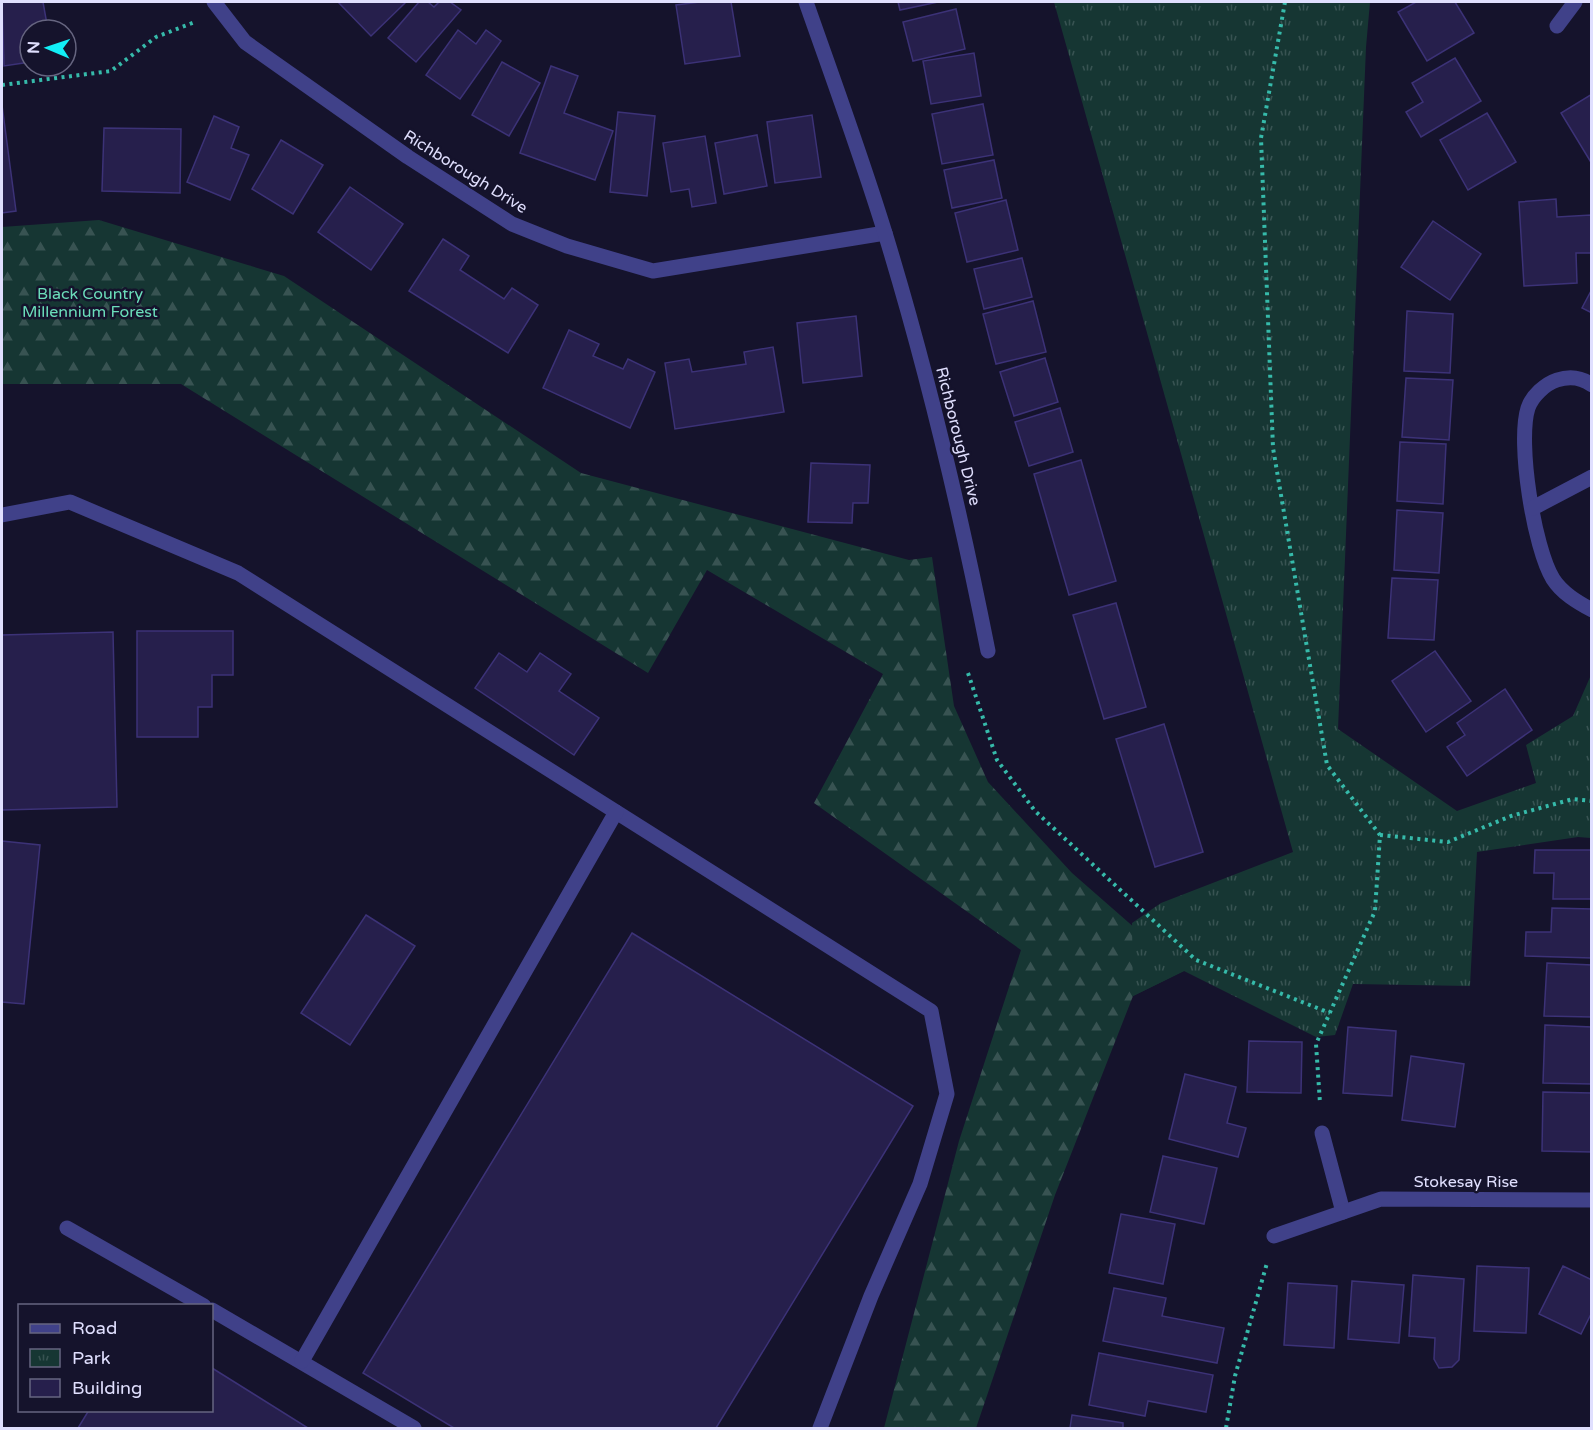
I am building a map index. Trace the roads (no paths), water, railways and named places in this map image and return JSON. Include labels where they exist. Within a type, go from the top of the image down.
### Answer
[{"type":"street","name":"Richborough Drive","points":[[806,2],[885,233],[929,391],[963,528],[988,651]]},
{"type":"street","points":[[1557,26],[1575,2]]},
{"type":"street","name":"Richborough Drive","points":[[218,7],[245,42],[408,157],[512,224],[567,246],[652,271],[885,233]]},
{"type":"street","points":[[1592,385],[1584,379],[1566,377],[1552,381],[1540,389],[1528,408],[1524,459],[1541,548],[1553,579],[1572,599],[1592,610]]},
{"type":"street","points":[[1533,508],[1592,477]]},
{"type":"street","points":[[2,515],[70,502],[238,573],[931,1011],[947,1094],[920,1184],[871,1296],[820,1428]]},
{"type":"street","points":[[302,1361],[616,812]]},
{"type":"street","points":[[1322,1133],[1343,1212]]},
{"type":"street","name":"Stokesay Rise","points":[[1274,1236],[1381,1199],[1592,1200]]},
{"type":"street","points":[[67,1228],[202,1304]]},
{"type":"street","points":[[213,1311],[414,1428]]},
{"type":"park label","name":"Black Country Millennium Forest","points":[[90,302]]}]
